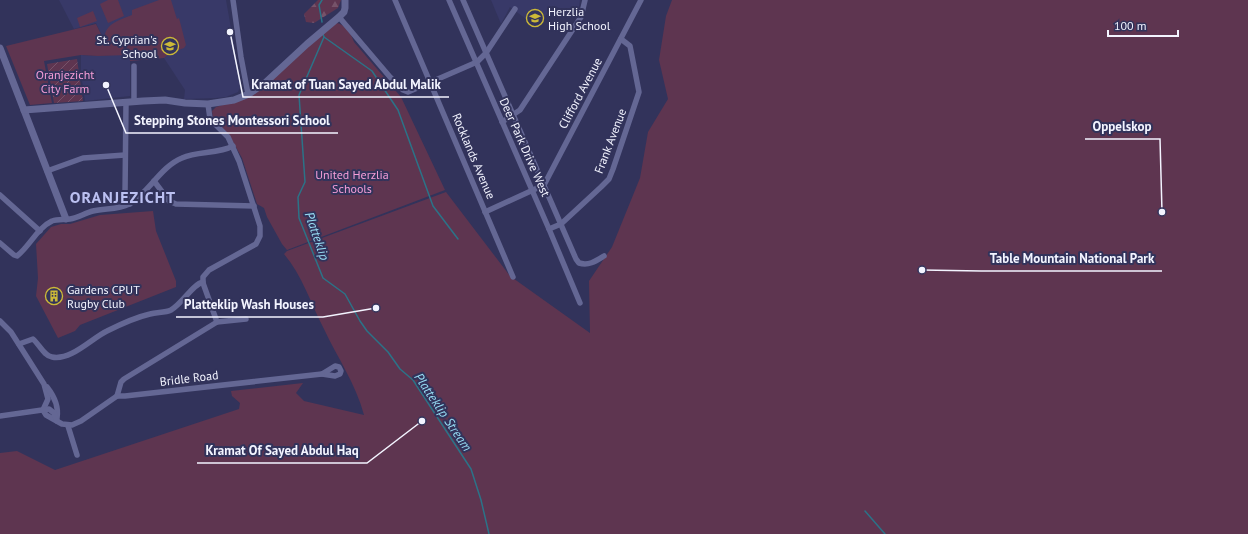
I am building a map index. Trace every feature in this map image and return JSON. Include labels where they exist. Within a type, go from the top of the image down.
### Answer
[{"type":"street","points":[[233,0],[248,94]]},
{"type":"street","points":[[24,110],[165,100],[184,103],[208,104],[234,100],[248,94],[266,82],[344,12],[346,8],[345,0]]},
{"type":"street","name":"Rocklands Avenue","points":[[395,0],[514,277]]},
{"type":"street","name":"Deer Park Drive West","points":[[449,0],[580,303]]},
{"type":"street","points":[[463,0],[578,262],[581,264],[589,264],[604,256]]},
{"type":"street","points":[[502,122],[520,110],[581,17],[585,0]]},
{"type":"street","name":"Clifford Avenue","points":[[544,185],[641,0]]},
{"type":"street","points":[[338,17],[390,77],[403,90],[408,92],[477,62],[486,53],[515,9]]},
{"type":"street","name":"Frank Avenue","points":[[549,229],[561,224],[609,179],[638,97],[639,86],[631,49],[628,43],[621,39]]},
{"type":"street","points":[[0,50],[66,219]]},
{"type":"street","points":[[134,66],[134,102]]},
{"type":"street","points":[[126,103],[125,194],[130,204]]},
{"type":"street","points":[[208,104],[210,119],[226,134],[233,146],[261,231],[257,242],[253,246],[209,270],[205,274],[202,282],[217,322]]},
{"type":"street","points":[[0,243],[17,256],[40,231],[52,221],[71,219],[94,211],[121,207],[130,204],[166,170],[182,158],[227,149],[233,146]]},
{"type":"street","points":[[47,171],[83,158],[125,155]]},
{"type":"street","points":[[154,181],[169,201],[176,204],[254,206]]},
{"type":"street","points":[[485,212],[544,185]]},
{"type":"street","points":[[0,195],[40,231]]},
{"type":"street","points":[[19,344],[33,338],[50,357],[56,358],[64,356],[84,346],[108,330],[148,314],[170,310],[192,291],[198,283],[202,282]]},
{"type":"street","points":[[0,416],[47,409],[52,410],[56,415],[57,421],[64,426],[79,422],[117,396],[121,382],[124,379],[217,322],[246,319]]},
{"type":"street","points":[[0,321],[11,332],[52,394],[58,411],[57,421]]},
{"type":"street","name":"Bridle Road","points":[[117,396],[322,374]]},
{"type":"street","points":[[43,410],[48,399],[44,384]]},
{"type":"street","points":[[68,426],[77,455]]},
{"type":"shaded area","name":"St. Cyprian's School","points":[[59,0],[226,0],[241,85],[238,92],[226,97],[184,99],[185,90],[164,58],[130,61],[130,96],[85,101],[81,74],[81,55],[113,55],[109,51],[96,23],[74,29]]},
{"type":"shaded area","name":"Herzlia High School","points":[[491,0],[580,0],[578,13],[552,6],[538,28],[510,7],[501,24]]},
{"type":"green space","points":[[108,0],[118,0],[124,16],[108,23],[100,4]]},
{"type":"green space","points":[[159,0],[171,0],[177,19],[179,18],[186,45],[184,48],[170,53],[164,58],[130,61],[129,55],[81,55],[44,61],[52,103],[30,105],[6,46],[96,24],[104,40],[107,30],[113,23],[132,15],[132,10]]},
{"type":"green space","points":[[318,0],[341,0],[338,8],[314,23],[306,22],[304,14]]},
{"type":"green space","points":[[672,0],[1248,0],[1248,534],[0,534],[0,453],[17,451],[55,470],[239,409],[240,403],[232,396],[231,391],[303,383],[296,393],[304,401],[364,415],[356,392],[301,280],[284,254],[287,251],[446,192],[510,276],[590,333],[589,281],[612,247],[640,178],[648,132],[668,99],[659,60],[666,16]]},
{"type":"green space","points":[[93,11],[97,21],[80,27],[77,18]]},
{"type":"green space","name":"United Herzlia Schools","points":[[336,23],[342,25],[347,30],[354,42],[401,97],[445,190],[287,250],[267,217],[264,208],[257,204],[242,158],[233,142],[221,126],[213,119],[212,111],[216,107],[245,98]]},
{"type":"green space","name":"Oranjezicht City Farm","points":[[77,59],[83,101],[54,103],[47,64]]},
{"type":"green space","points":[[153,211],[156,231],[176,281],[176,287],[80,325],[75,331],[58,338],[36,296],[38,278],[36,244],[51,227],[61,224],[70,224],[100,215]]},
{"type":"waterway","name":"Platteklip","points":[[322,0],[319,5],[322,22]]},
{"type":"waterway","name":"Platteklip","points":[[323,34],[324,37],[299,95],[305,182],[298,197],[299,218],[323,278],[345,294],[367,331],[388,352],[400,369],[413,380],[471,469],[481,500],[489,534]]},
{"type":"waterway","points":[[324,37],[372,71],[398,110],[433,206],[458,239]]},
{"type":"waterway","points":[[865,511],[885,534]]},
{"type":"place","name":"Herzlia High School","points":[[535,18]]},
{"type":"place","name":"Kramat of Tuan Sayed Abdul Malik","points":[[230,32]]},
{"type":"place","name":"St. Cyprian's School","points":[[170,46]]},
{"type":"place","name":"Stepping Stones Montessori School","points":[[106,85]]},
{"type":"place","name":"Oppelskop","points":[[1162,212]]},
{"type":"place","name":"Table Mountain National Park","points":[[922,270]]},
{"type":"place","name":"Gardens CPUT Rugby Club","points":[[54,296]]},
{"type":"place","name":"Platteklip Wash Houses","points":[[376,308]]},
{"type":"place","name":"Kramat Of Sayed Abdul Haq","points":[[422,421]]},
{"type":"district","name":"ORANJEZICHT","points":[[123,197]]},
{"type":"water label","name":"Platteklip Stream","points":[[443,412]]}]
